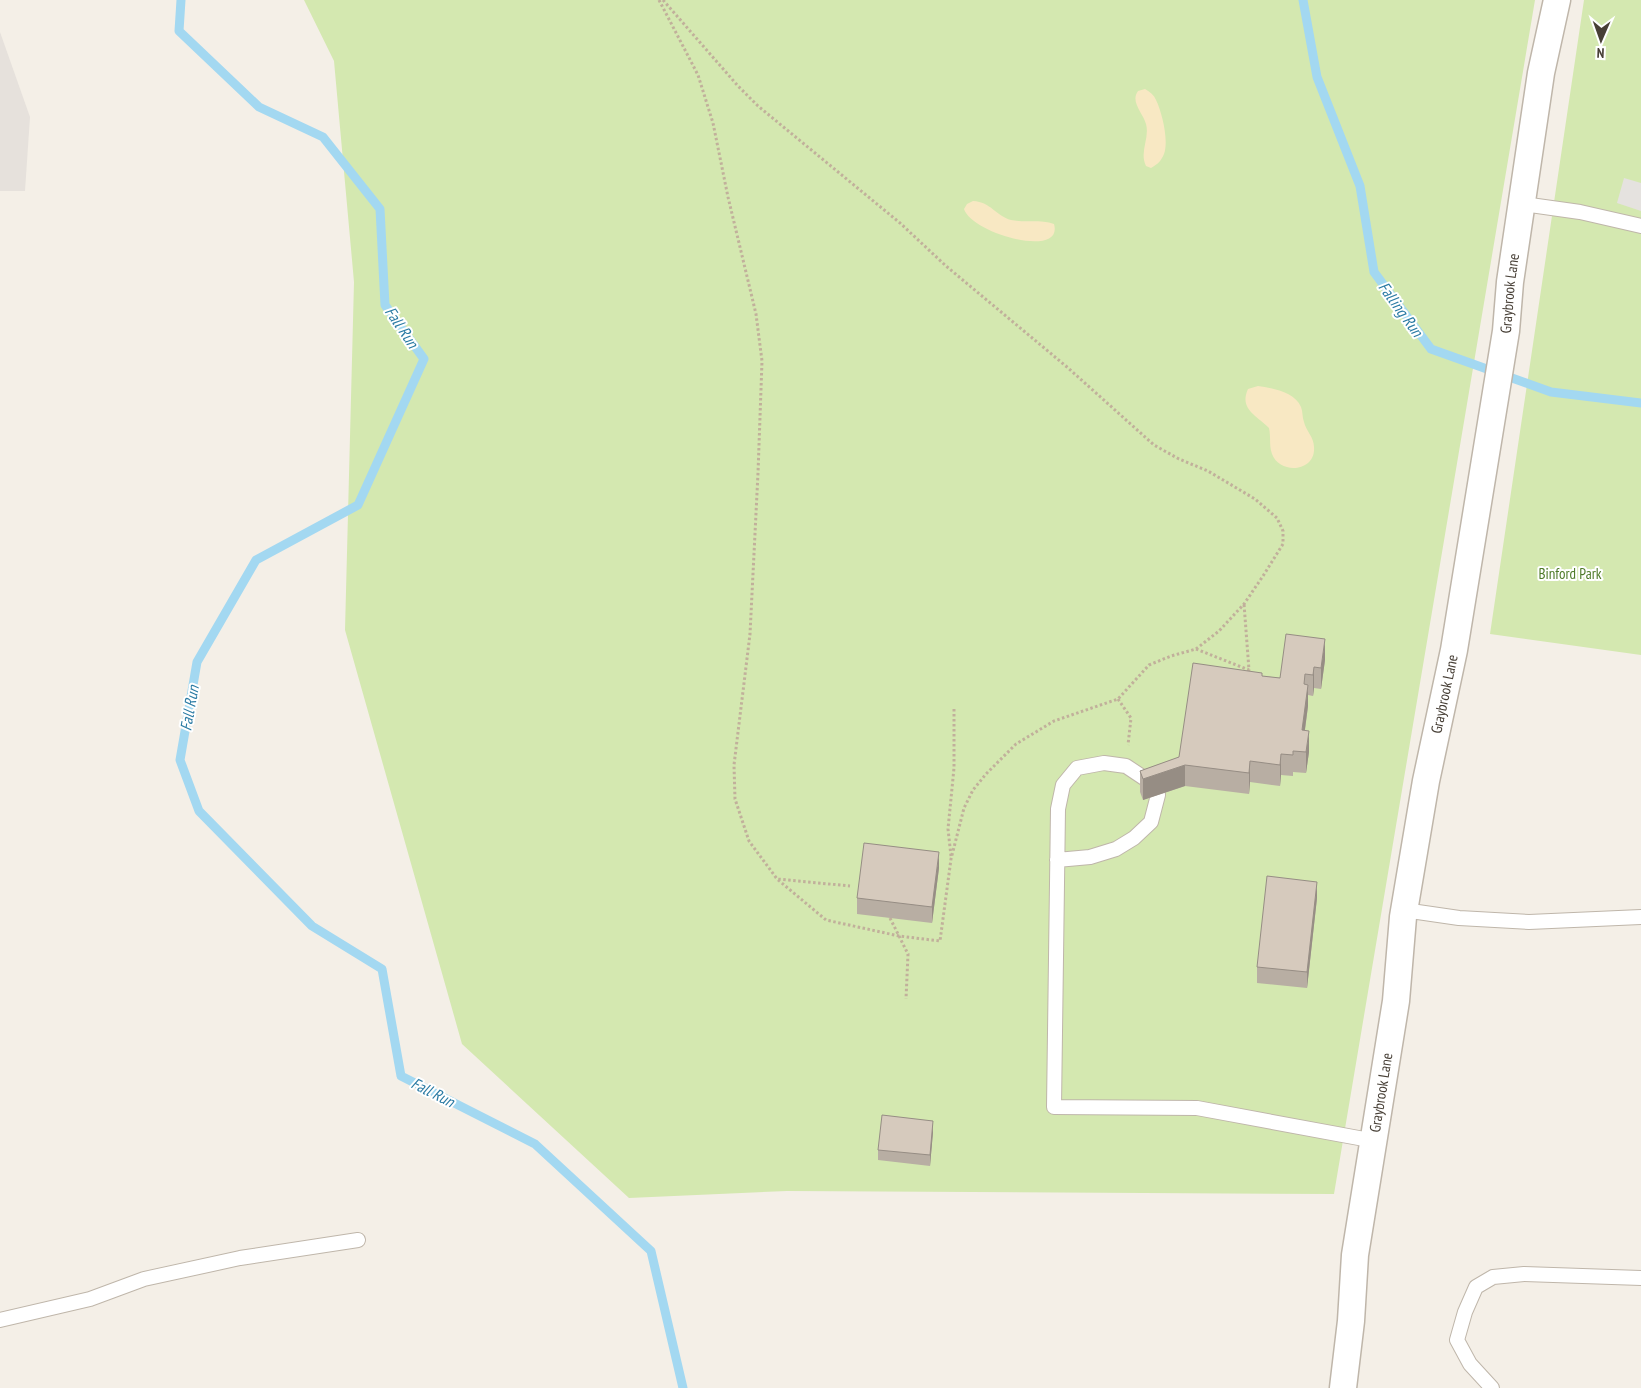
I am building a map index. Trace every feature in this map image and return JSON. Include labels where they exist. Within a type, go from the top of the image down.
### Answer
[{"type":"street","name":"Graybrook Lane","points":[[1343,1388],[1351,1321],[1355,1255],[1375,1141],[1396,1001],[1404,910],[1426,781],[1454,650],[1506,331],[1510,282],[1541,73],[1556,0]]},
{"type":"lane","points":[[1522,204],[1580,212],[1641,226]]},
{"type":"lane","points":[[1057,860],[1090,856],[1116,849],[1134,838],[1151,822],[1158,795],[1156,786],[1126,766],[1104,764],[1077,768],[1063,786],[1058,809],[1057,860],[1054,1107],[1196,1108],[1375,1141]]},
{"type":"lane","points":[[1404,910],[1459,918],[1529,922],[1641,917]]},
{"type":"lane","points":[[0,1320],[90,1298],[144,1278],[240,1258],[358,1240]]},
{"type":"lane","points":[[1492,1388],[1470,1364],[1457,1340],[1465,1312],[1476,1286],[1493,1277],[1524,1274],[1641,1278]]},
{"type":"path","points":[[661,0],[758,106],[900,223],[946,266],[1067,367],[1154,445],[1216,476],[1255,499],[1277,518],[1283,531],[1283,544],[1244,604],[1219,631],[1196,649],[1149,665],[1118,699],[1054,721],[1016,744],[986,774],[973,790],[964,808],[951,859],[940,941],[899,936],[826,920],[777,879],[749,841],[735,799],[734,765],[750,634],[762,361],[756,314],[728,197],[713,123],[701,83],[661,0]]},
{"type":"path","points":[[1196,649],[1249,670],[1244,604]]},
{"type":"path","points":[[1118,699],[1131,718],[1126,766]]},
{"type":"path","points":[[951,859],[948,829],[954,768],[954,707]]},
{"type":"path","points":[[777,879],[850,886]]},
{"type":"path","points":[[890,918],[908,954],[906,999]]},
{"type":"shaded area","points":[[0,32],[30,117],[25,191],[0,191]]},
{"type":"shaded area","points":[[1624,178],[1641,183],[1641,211],[1617,203]]},
{"type":"green space","points":[[304,0],[1535,0],[1334,1194],[787,1191],[629,1198],[462,1044],[345,630],[354,282],[334,61]]},
{"type":"green space","name":"Binford Park","points":[[1584,0],[1641,0],[1641,655],[1490,634]]},
{"type":"sand","points":[[1145,89],[1156,100],[1166,142],[1162,159],[1151,168],[1146,166],[1144,161],[1147,129],[1135,99],[1138,91]]},
{"type":"sand","points":[[973,201],[989,206],[1011,220],[1054,224],[1053,234],[1045,240],[1032,241],[999,234],[983,227],[971,218],[964,209],[967,204]]},
{"type":"sand","points":[[1258,386],[1288,394],[1301,407],[1303,420],[1313,440],[1314,447],[1313,455],[1304,466],[1289,468],[1276,461],[1272,454],[1269,428],[1247,407],[1246,396],[1248,389]]},
{"type":"building","points":[[1286,634],[1325,639],[1321,668],[1314,667],[1313,675],[1305,674],[1304,684],[1308,685],[1302,730],[1309,731],[1306,752],[1293,751],[1293,755],[1281,754],[1280,765],[1250,761],[1249,773],[1185,765],[1143,779],[1140,771],[1179,757],[1193,663],[1262,673],[1262,676],[1280,678]]},
{"type":"building","points":[[864,843],[939,852],[932,907],[857,898]]},
{"type":"building","points":[[1267,876],[1317,882],[1307,972],[1257,967]]},
{"type":"building","points":[[882,1115],[933,1121],[930,1155],[878,1150]]},
{"type":"waterway","name":"Fall Run","points":[[181,0],[179,31],[259,107],[323,137],[380,209],[385,305],[424,359],[358,505],[256,560],[197,662],[180,760],[199,811],[312,926],[382,969],[401,1076],[535,1144],[651,1251],[683,1388]]},
{"type":"waterway","name":"Falling Run","points":[[1303,0],[1317,77],[1360,186],[1374,272],[1431,349],[1551,392],[1641,403]]}]
